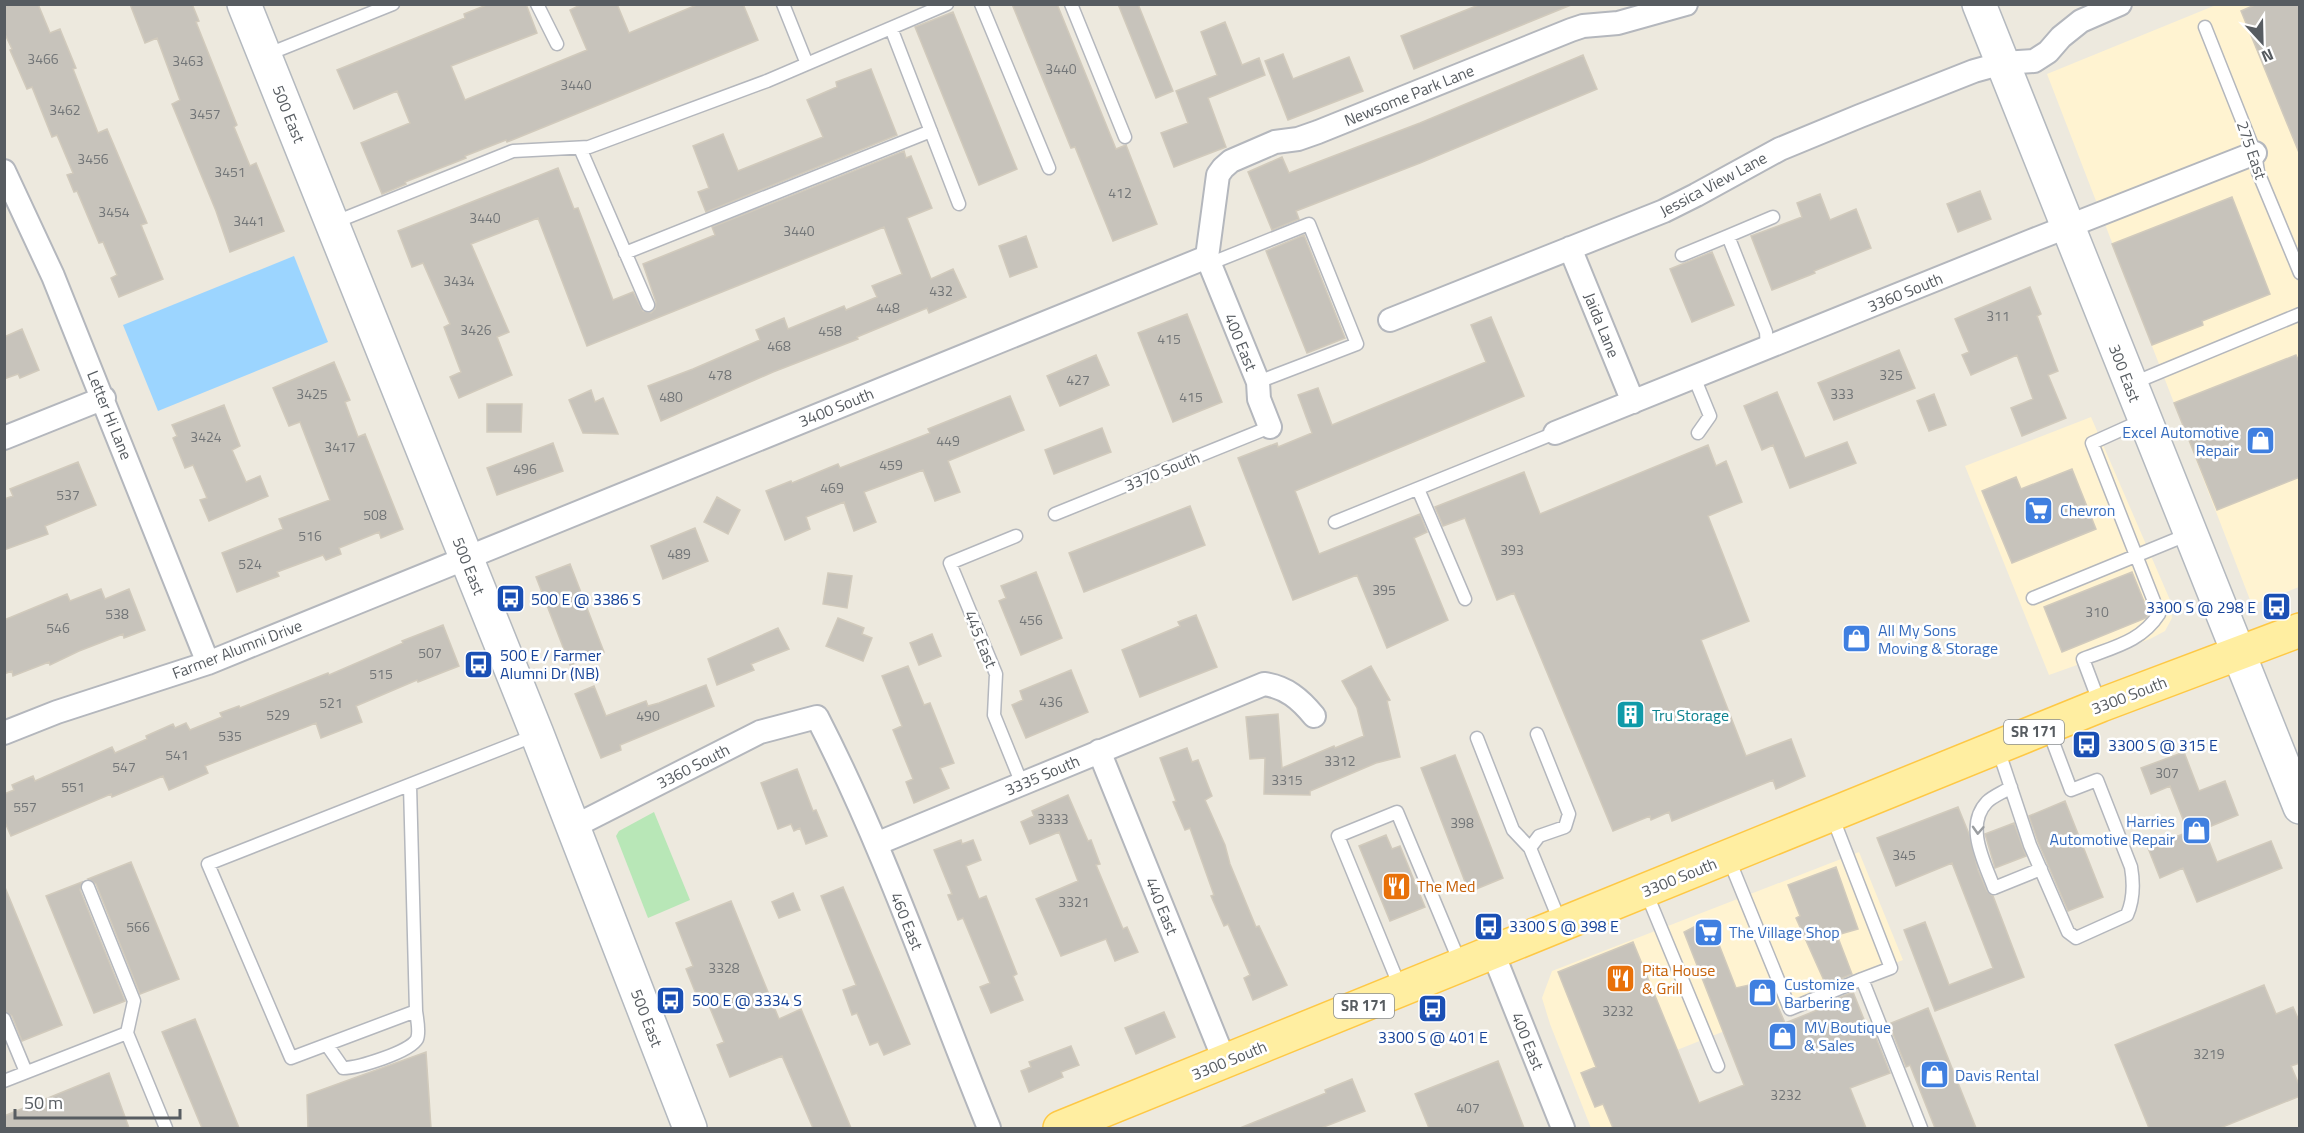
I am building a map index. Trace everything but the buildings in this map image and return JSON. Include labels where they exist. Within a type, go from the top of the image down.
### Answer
[{"type":"main road","name":"3300 South","points":[[1060,1128],[2101,705],[2300,630]]},
{"type":"street","name":"500 East","points":[[244,4],[537,734],[690,1128]]},
{"type":"street","name":"Newsome Park Lane","points":[[1208,261],[1218,175],[1231,161],[1275,142],[1298,139],[1318,132],[1571,30],[1583,26],[1618,23],[1686,4]]},
{"type":"street","name":"300 East","points":[[1979,4],[2300,807]]},
{"type":"street","name":"Jessica View Lane","points":[[1390,320],[1680,204],[1780,148],[1974,71],[2002,63],[2034,61],[2048,52],[2080,21],[2120,4]]},
{"type":"street","name":"3360 South","points":[[1555,433],[2255,153]]},
{"type":"street","name":"Letter Hi Lane","points":[[4,171],[53,276],[104,398],[208,663]]},
{"type":"street","name":"Jaida Lane","points":[[1570,248],[1633,402]]},
{"type":"street","name":"400 East","points":[[1208,261],[1258,382],[1258,399],[1270,428]]},
{"type":"street","name":"3400 South","points":[[466,558],[1208,261]]},
{"type":"street","points":[[4,438],[104,398]]},
{"type":"street","name":"Farmer Alumni Drive","points":[[4,733],[57,712],[208,663],[466,558]]},
{"type":"street","name":"3335 South","points":[[876,844],[1264,684],[1276,685],[1299,699],[1314,716]]},
{"type":"street","name":"3360 South","points":[[573,827],[760,732],[817,717]]},
{"type":"street","name":"460 East","points":[[817,717],[847,774],[989,1128]]},
{"type":"street","name":"440 East","points":[[1099,751],[1225,1062]]},
{"type":"street","name":"400 East","points":[[1493,953],[1563,1128]]},
{"type":"lane","points":[[265,55],[393,4]]},
{"type":"lane","points":[[537,4],[557,44]]},
{"type":"lane","points":[[783,4],[807,64]]},
{"type":"lane","points":[[333,224],[513,151],[589,147],[807,64],[947,4]]},
{"type":"lane","points":[[981,4],[1048,168]]},
{"type":"lane","points":[[1071,4],[1125,137]]},
{"type":"lane","name":"275 East","points":[[2205,27],[2255,153],[2258,172],[2300,273]]},
{"type":"lane","points":[[891,28],[959,204]]},
{"type":"lane","points":[[625,253],[931,131]]},
{"type":"lane","points":[[580,148],[648,305]]},
{"type":"lane","points":[[1682,255],[1773,217]]},
{"type":"lane","points":[[1208,261],[1309,224],[1357,344],[1258,382]]},
{"type":"lane","points":[[1728,236],[1766,332],[1767,348]]},
{"type":"lane","points":[[2130,384],[2300,314]]},
{"type":"lane","points":[[1694,377],[1710,416],[1698,434]]},
{"type":"lane","points":[[2101,705],[2083,658],[2136,638],[2150,627],[2159,614],[2138,555],[2092,443],[2144,420]]},
{"type":"lane","name":"3370 South","points":[[1055,514],[1270,428]]},
{"type":"lane","points":[[1335,522],[1555,433]]},
{"type":"lane","points":[[1418,489],[1465,598]]},
{"type":"lane","points":[[2033,598],[2189,534]]},
{"type":"lane","name":"445 East","points":[[1016,536],[950,563],[996,674],[994,715],[1022,784]]},
{"type":"lane","points":[[1997,748],[2041,869],[2068,932],[2076,938],[2127,915],[2132,902],[2132,867],[2097,780],[2071,790],[2048,727]]},
{"type":"lane","points":[[416,1011],[291,1058],[208,864],[537,734]]},
{"type":"lane","points":[[1530,848],[1539,836],[1564,827],[1569,814],[1537,734]]},
{"type":"lane","points":[[1477,738],[1513,830],[1530,848],[1562,925]]},
{"type":"lane","points":[[327,1045],[343,1068],[357,1068],[412,1046],[418,1036],[410,785]]},
{"type":"lane","points":[[2011,787],[1987,802],[1977,824],[1977,843],[1994,888],[2041,869]]},
{"type":"lane","points":[[1402,990],[1338,836],[1397,812],[1462,966]]},
{"type":"lane","points":[[1728,857],[1790,1009],[1862,980],[1891,968],[1832,814]]},
{"type":"lane","points":[[88,887],[134,1001],[127,1033],[166,1128]]},
{"type":"lane","points":[[1646,890],[1718,1066]]},
{"type":"lane","points":[[1862,980],[1921,1128]]},
{"type":"lane","points":[[4,1019],[26,1072]]},
{"type":"lane","points":[[4,1081],[127,1033]]},
{"type":"shaded area","points":[[2216,5],[2299,5],[2299,587],[2252,605],[2047,74]]},
{"type":"shaded area","points":[[2091,417],[2170,600],[2172,618],[2165,631],[2150,639],[2049,675],[1965,466]]},
{"type":"shaded area","points":[[1859,852],[1903,960],[1677,1050],[1708,1128],[1591,1128],[1542,998],[1552,971]]},
{"type":"green space","points":[[654,812],[690,900],[648,918],[616,836],[619,831]]},
{"type":"water","points":[[294,256],[328,342],[158,411],[123,325]]},
{"type":"place","name":"Excel Automotive Repair","points":[[2260,441]]},
{"type":"place","name":"Chevron","points":[[2039,510]]},
{"type":"place","name":"500 E @ 3386 S","points":[[510,599]]},
{"type":"place","name":"3300 S @ 298 E","points":[[2277,607]]},
{"type":"place","name":"All My Sons Moving & Storage","points":[[1857,639]]},
{"type":"place","name":"500 E / Farmer Alumni Dr (NB)","points":[[479,664]]},
{"type":"place","name":"Tru Storage","points":[[1631,715]]},
{"type":"place","name":"3300 S @ 315 E","points":[[2087,745]]},
{"type":"place","name":"Harries Automotive Repair","points":[[2196,830]]},
{"type":"place","name":"The Med","points":[[1396,886]]},
{"type":"place","name":"3300 S @ 398 E","points":[[1488,926]]},
{"type":"place","name":"The Village Shop","points":[[1708,932]]},
{"type":"place","name":"Pita House & Grill","points":[[1621,979]]},
{"type":"place","name":"Customize Barbering","points":[[1763,993]]},
{"type":"place","name":"500 E @ 3334 S","points":[[671,1000]]},
{"type":"place","name":"3300 S @ 401 E","points":[[1433,1009]]},
{"type":"place","name":"MV Boutique & Sales","points":[[1783,1036]]},
{"type":"place","name":"Davis Rental","points":[[1934,1075]]}]
